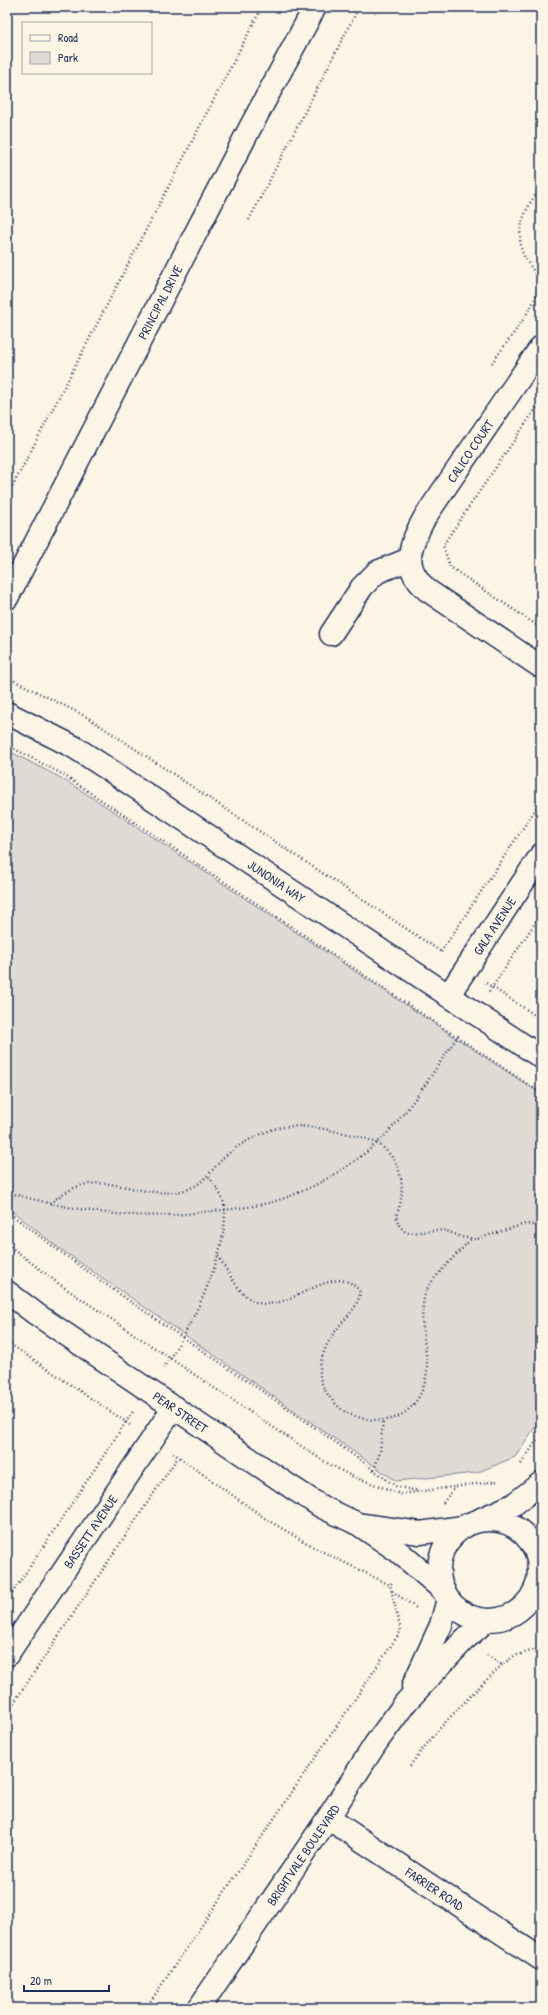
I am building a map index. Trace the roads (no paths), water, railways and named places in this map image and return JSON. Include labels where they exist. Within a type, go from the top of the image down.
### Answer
[{"type":"street","name":"PRINCIPAL DRIVE","points":[[7,598],[250,126],[315,7]]},
{"type":"street","name":"CALICO COURT","points":[[541,347],[425,517],[410,547],[411,569],[416,578],[427,590],[541,667]]},
{"type":"street","points":[[331,634],[362,587],[377,572],[410,559]]},
{"type":"street","name":"JUNONIA WAY","points":[[7,713],[74,748],[108,769],[541,1057]]},
{"type":"street","name":"GALA AVENUE","points":[[448,996],[541,855]]},
{"type":"street","name":"PEAR STREET","points":[[7,1292],[36,1314],[297,1491],[322,1507],[358,1524],[407,1558],[446,1595]]},
{"type":"street","name":"BASSETT AVENUE","points":[[7,1656],[174,1407]]},
{"type":"street","points":[[541,1483],[514,1505],[469,1525],[452,1536],[444,1549],[440,1563],[440,1577],[446,1595],[461,1612],[486,1621],[511,1616],[541,1613]]},
{"type":"street","points":[[469,1525],[488,1520],[502,1521],[520,1530],[538,1545],[540,1562],[539,1579],[534,1594],[524,1606],[511,1616]]},
{"type":"street","name":"PEAR STREET","points":[[358,1524],[420,1533],[469,1525]]},
{"type":"street","name":"BRIGHTVALE BOULEVARD","points":[[406,1702],[441,1625],[446,1595]]},
{"type":"street","name":"BRIGHTVALE BOULEVARD","points":[[199,2008],[328,1818],[376,1743],[406,1702],[464,1640],[486,1621]]},
{"type":"street","name":"FARRIER ROAD","points":[[328,1818],[541,1959]]}]
